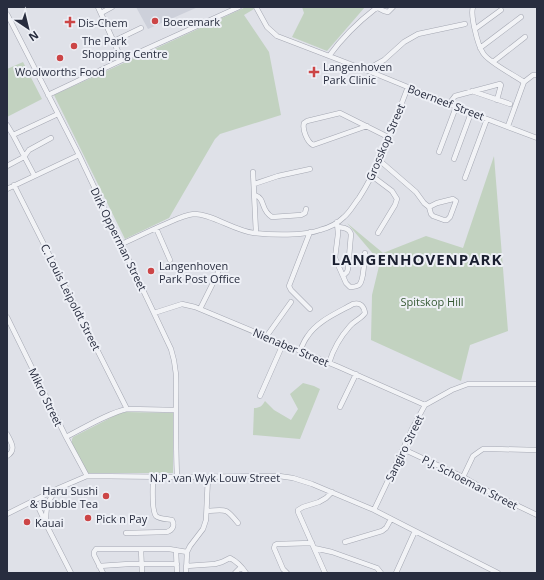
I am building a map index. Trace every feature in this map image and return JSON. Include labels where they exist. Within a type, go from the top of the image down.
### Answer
[{"type":"street","points":[[98,7],[122,60]]},
{"type":"street","points":[[101,13],[112,7]]},
{"type":"street","points":[[48,95],[239,7]]},
{"type":"street","name":"Boerneef Street","points":[[256,7],[267,27],[274,34],[537,138]]},
{"type":"street","points":[[329,56],[348,33],[375,9],[378,8],[388,12],[393,7]]},
{"type":"street","points":[[473,8],[472,12],[475,29],[480,48],[485,56],[524,82]]},
{"type":"street","points":[[475,29],[501,10]]},
{"type":"street","name":"Dirk Opperman Street","points":[[7,14],[79,155],[175,360],[177,477]]},
{"type":"street","points":[[480,48],[521,17]]},
{"type":"street","points":[[364,70],[384,60],[404,42],[418,34],[465,24]]},
{"type":"street","points":[[114,41],[141,28]]},
{"type":"street","points":[[493,62],[525,37]]},
{"type":"street","points":[[508,126],[524,82],[533,75],[537,75]]},
{"type":"street","points":[[449,104],[455,96],[500,84],[497,100]]},
{"type":"street","name":"Grosskop Street","points":[[122,244],[182,217],[196,214],[244,231],[272,235],[310,232],[321,230],[337,224],[349,212],[372,176],[408,88]]},
{"type":"street","points":[[472,91],[510,104]]},
{"type":"street","points":[[439,152],[456,107]]},
{"type":"street","points":[[454,159],[471,113]]},
{"type":"street","points":[[13,136],[58,114]]},
{"type":"street","points":[[367,126],[313,145],[310,144],[308,140],[303,124],[308,121],[340,114],[367,126],[388,137]]},
{"type":"street","points":[[465,178],[487,119]]},
{"type":"street","points":[[7,125],[34,175]]},
{"type":"street","points":[[7,166],[24,157],[29,150],[51,138]]},
{"type":"street","points":[[7,189],[79,155]]},
{"type":"street","points":[[379,160],[416,192],[429,207],[433,217],[446,220],[450,217],[456,200],[453,199],[437,203],[429,207]]},
{"type":"street","points":[[254,184],[278,176],[310,169]]},
{"type":"street","points":[[253,172],[256,233]]},
{"type":"street","points":[[372,176],[392,191],[397,199],[378,233]]},
{"type":"street","name":"C. Louis Leipoldt Street","points":[[14,185],[127,409]]},
{"type":"street","points":[[255,195],[261,199],[264,210],[272,217],[301,215],[305,213],[306,209]]},
{"type":"street","points":[[343,276],[348,269],[351,234],[348,230],[337,224],[335,258],[346,283],[350,287],[360,285],[362,280],[364,253]]},
{"type":"street","points":[[156,228],[170,260]]},
{"type":"street","points":[[310,232],[289,286],[290,290],[310,309]]},
{"type":"street","points":[[200,309],[217,276],[220,266]]},
{"type":"street","points":[[266,336],[291,302]]},
{"type":"street","name":"Nienaber Street","points":[[154,313],[182,304],[189,305],[356,374],[425,405]]},
{"type":"street","points":[[300,351],[306,337],[319,324],[352,304],[360,304],[365,313],[362,317],[349,326],[332,354],[329,363]]},
{"type":"street","name":"Mikro Street","points":[[7,317],[66,437],[87,476]]},
{"type":"street","points":[[260,396],[283,344]]},
{"type":"street","points":[[340,407],[356,374]]},
{"type":"street","name":"Sangiro Street","points":[[374,510],[412,427],[425,405],[452,390],[468,384],[537,384]]},
{"type":"street","points":[[66,437],[108,416],[127,409],[176,410]]},
{"type":"street","points":[[7,434],[13,447],[12,453],[7,456]]},
{"type":"street","name":"P.J. Schoeman Street","points":[[403,449],[463,477],[491,493],[537,515]]},
{"type":"street","points":[[463,477],[473,456],[480,450],[537,450]]},
{"type":"street","name":"N.P. van Wyk Louw Street","points":[[7,514],[87,476],[279,476],[293,478],[312,484],[374,510],[498,573]]},
{"type":"street","points":[[126,533],[167,532],[173,528],[174,523],[172,520],[159,518],[155,515],[153,477]]},
{"type":"street","points":[[186,573],[187,552],[205,525],[208,477]]},
{"type":"street","points":[[47,526],[47,506],[52,496],[59,488]]},
{"type":"street","points":[[325,573],[298,510],[324,500],[332,492]]},
{"type":"street","points":[[34,501],[71,573]]},
{"type":"street","points":[[207,511],[225,510],[238,523]]},
{"type":"street","points":[[345,542],[382,531],[386,528],[391,519]]},
{"type":"street","points":[[396,573],[415,530]]},
{"type":"street","points":[[287,573],[283,569],[274,548],[277,544],[313,546],[377,568],[381,573]]},
{"type":"street","points":[[103,573],[94,553],[96,549],[169,549],[187,552]]},
{"type":"street","points":[[140,549],[142,573]]},
{"type":"street","points":[[176,550],[177,573]]},
{"type":"street","points":[[186,566],[215,564],[230,558],[246,573]]},
{"type":"street","points":[[100,566],[177,564]]},
{"type":"street","points":[[235,573],[241,567]]},
{"type":"shaded area","name":"Boeremark","points":[[136,7],[198,7],[148,29]]},
{"type":"green space","points":[[246,7],[252,7],[254,9],[244,15],[269,52],[281,115],[220,134],[215,139],[169,218],[125,239],[54,95]]},
{"type":"green space","points":[[302,7],[365,7],[327,51],[292,37],[304,13]]},
{"type":"green space","points":[[23,62],[42,99],[7,117],[7,69]]},
{"type":"green space","name":"Spitskop Hill","points":[[494,156],[508,331],[470,345],[461,381],[371,340],[372,295],[380,262],[347,223],[383,253],[426,236],[463,248]]},
{"type":"green space","points":[[303,383],[320,389],[300,439],[253,435],[254,408],[258,408],[265,401],[274,410],[291,420],[298,409],[290,394]]},
{"type":"green space","points":[[126,412],[173,413],[173,473],[86,473],[72,443],[73,437],[118,414]]},
{"type":"place","name":"Boeremark","points":[[155,21]]},
{"type":"place","name":"Dis-Chem","points":[[70,22]]},
{"type":"place","name":"The Park Shopping Centre","points":[[74,46]]},
{"type":"place","name":"Woolworths Food","points":[[60,58]]},
{"type":"place","name":"Langenhoven Park Clinic","points":[[314,72]]},
{"type":"place","name":"Langenhoven Park Post Office","points":[[151,271]]},
{"type":"place","name":"Haru Sushi & Bubble Tea","points":[[106,496]]},
{"type":"place","name":"Pick n Pay","points":[[88,518]]},
{"type":"place","name":"Kauai","points":[[27,522]]},
{"type":"district","name":"LANGENHOVENPARK","points":[[417,259]]}]
